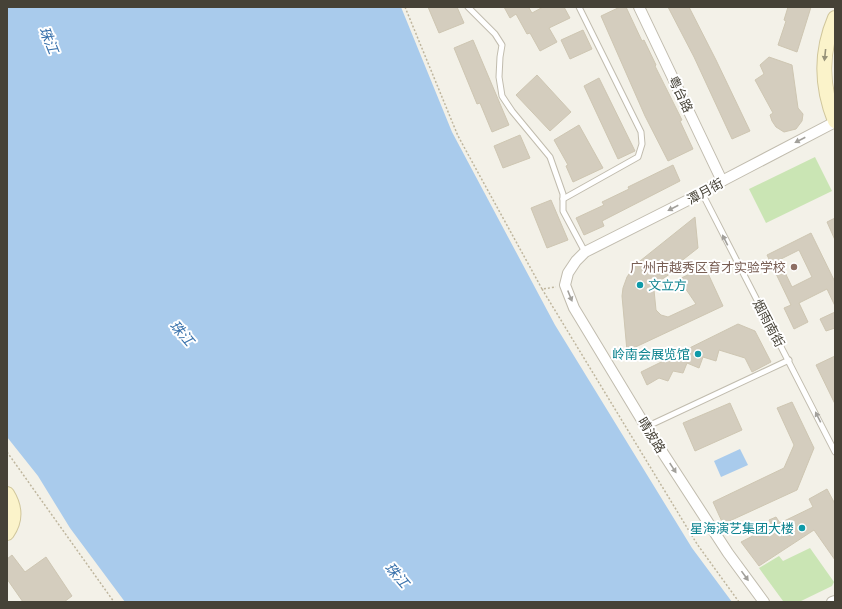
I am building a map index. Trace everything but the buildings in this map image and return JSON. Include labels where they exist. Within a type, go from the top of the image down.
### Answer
[{"type":"main road","points":[[835,18],[828,33],[824,76],[826,95],[835,122]]},
{"type":"main road","points":[[7,494],[12,504],[14,514],[12,523],[7,533]]},
{"type":"street","name":"粤台路","points":[[639,7],[722,181]]},
{"type":"street","name":"潭月街","points":[[565,285],[568,274],[576,261],[585,252],[702,194],[722,181],[835,122]]},
{"type":"street","name":"晴波路","points":[[565,285],[574,308],[646,427],[728,553],[764,602]]},
{"type":"lane","points":[[468,7],[496,34],[502,44],[499,77],[502,96],[512,111],[550,157],[563,194],[563,211],[585,252]]},
{"type":"lane","points":[[563,199],[638,156],[642,144],[641,132],[579,7]]},
{"type":"lane","name":"烟雨南街","points":[[702,194],[789,360],[835,452]]},
{"type":"lane","points":[[646,427],[789,360]]},
{"type":"path","points":[[405,7],[458,136],[542,289],[697,544],[739,602]]},
{"type":"path","points":[[542,289],[565,285]]},
{"type":"path","points":[[7,452],[114,602]]},
{"type":"green space","points":[[815,157],[832,191],[766,223],[749,189]]},
{"type":"green space","points":[[810,548],[834,582],[832,586],[799,602],[783,601],[759,568],[779,556],[783,561]]},
{"type":"water","name":"珠江","points":[[7,7],[401,7],[452,132],[555,325],[692,548],[732,602],[125,602],[70,528],[38,476],[7,437]]},
{"type":"water","points":[[740,449],[748,465],[721,477],[714,461]]},
{"type":"place","name":"广州市越秀区育才实验学校","points":[[794,267]]},
{"type":"place","name":"文立方","points":[[640,285]]},
{"type":"place","name":"岭南会展览馆","points":[[698,354]]},
{"type":"place","name":"星海演艺集团大楼","points":[[802,528]]}]
